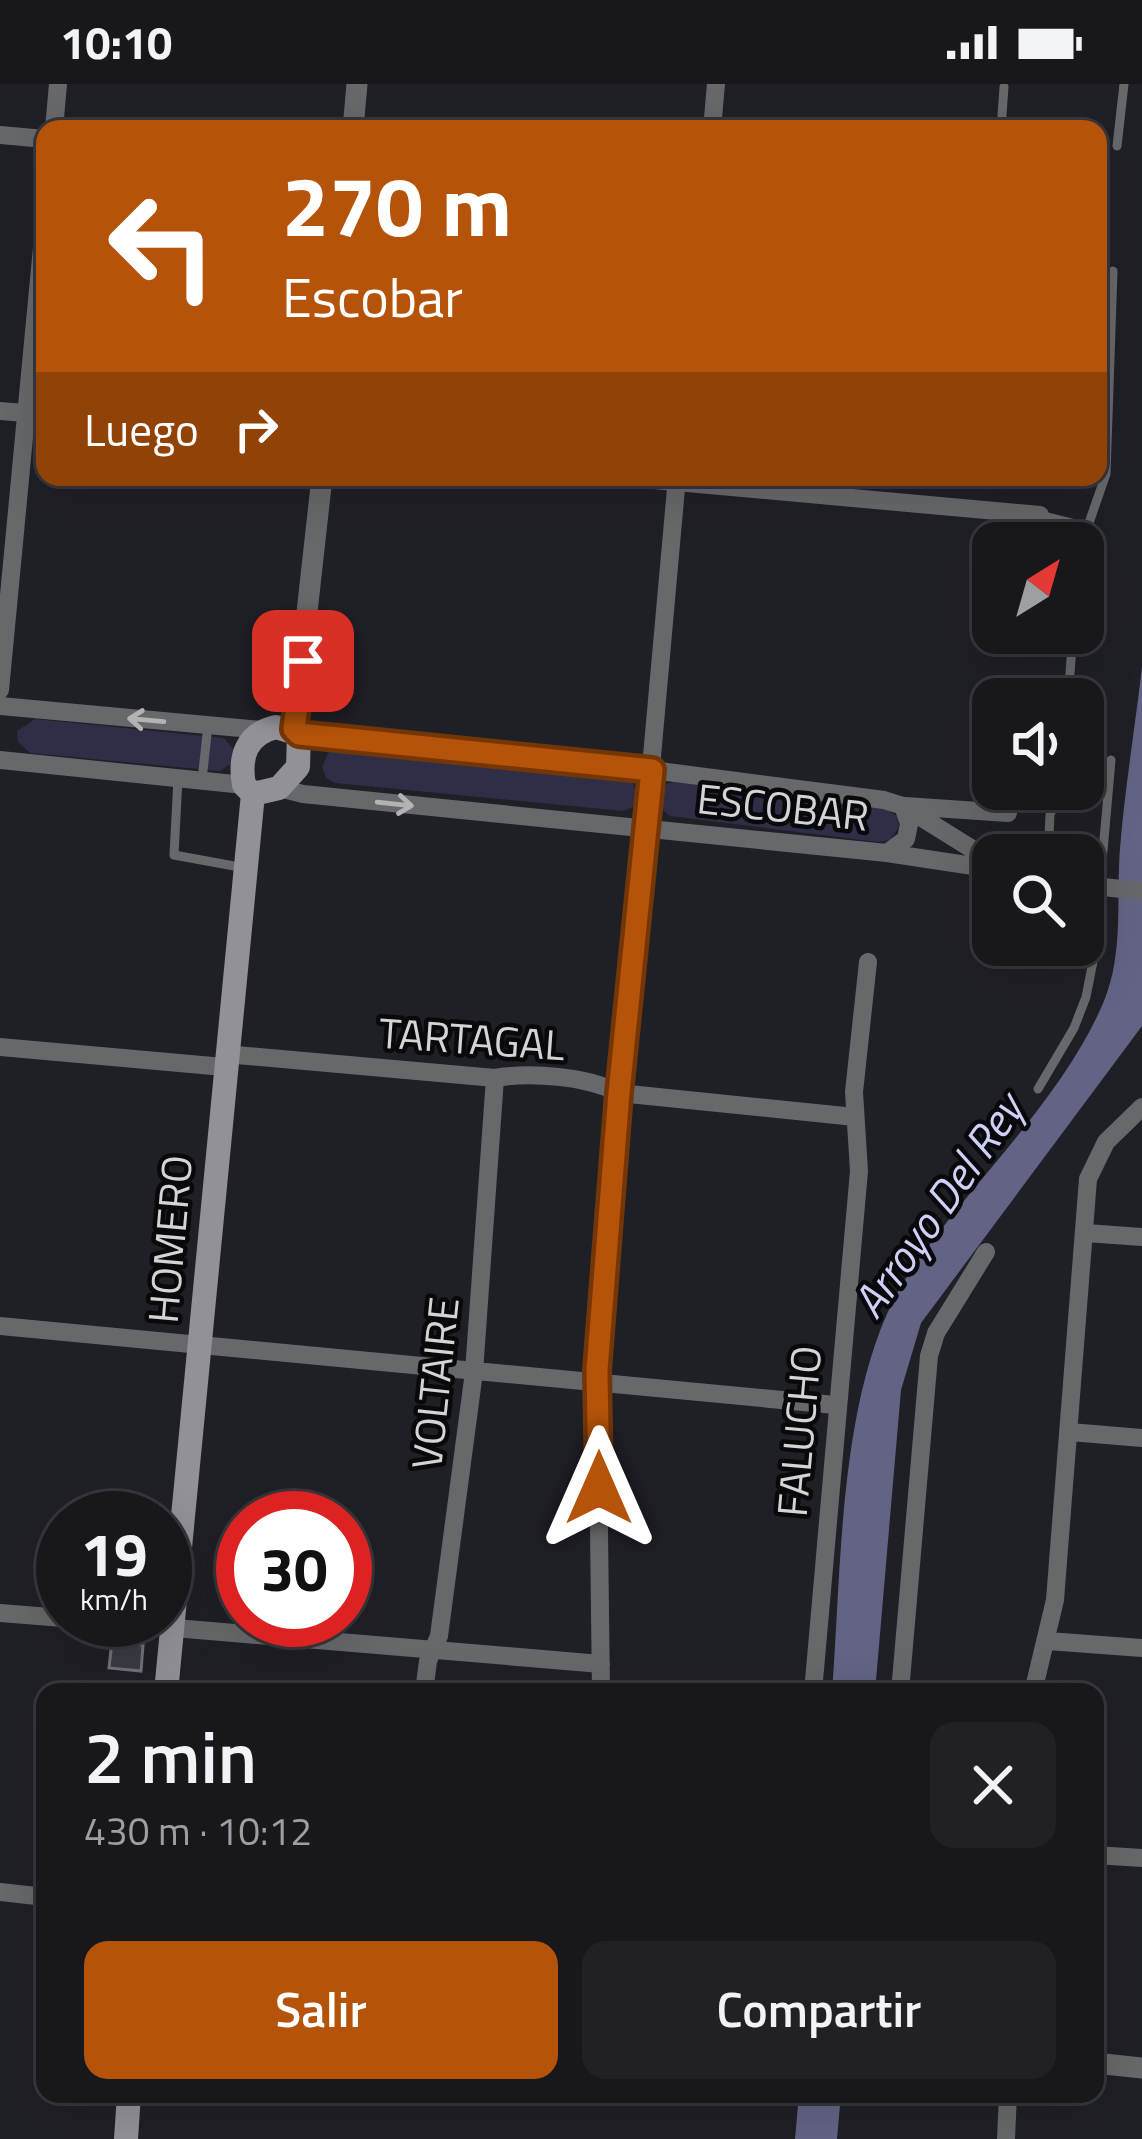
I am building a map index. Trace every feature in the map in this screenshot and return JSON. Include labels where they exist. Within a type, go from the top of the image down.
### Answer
[{"type":"main road","points":[[262,730],[297,732],[298,767],[279,788],[249,789],[244,753],[262,730]]},
{"type":"main road","name":"HOMERO","points":[[185,1491],[249,789]]},
{"type":"main road","name":"HOMERO","points":[[167,1683],[170,1647]]},
{"type":"main road","points":[[126,2139],[129,2103]]},
{"type":"street","points":[[55,120],[58,84]]},
{"type":"street","points":[[354,120],[357,84]]},
{"type":"street","points":[[713,120],[716,84]]},
{"type":"street","points":[[0,135],[36,139]]},
{"type":"street","points":[[0,690],[24,421],[36,351]]},
{"type":"street","points":[[0,411],[36,426]]},
{"type":"street","points":[[297,732],[321,486]]},
{"type":"street","points":[[601,1683],[598,1386],[619,1093],[675,486]]},
{"type":"street","points":[[749,486],[1040,514]]},
{"type":"street","points":[[0,706],[262,730]]},
{"type":"street","name":"ESCOBAR","points":[[297,732],[652,770],[903,806],[1008,813]]},
{"type":"street","points":[[0,760],[249,789]]},
{"type":"street","name":"ESCOBAR","points":[[279,788],[972,863]]},
{"type":"street","points":[[887,853],[906,839],[909,824],[903,806]]},
{"type":"street","name":"ESCOBAR","points":[[903,806],[972,852]]},
{"type":"street","points":[[1104,888],[1142,892]]},
{"type":"street","name":"FALUCHO","points":[[814,1683],[859,1171],[855,1117],[868,962]]},
{"type":"street","name":"TARTAGAL","points":[[0,1046],[602,1084],[619,1093],[855,1117]]},
{"type":"street","name":"VOLTAIRE","points":[[426,1683],[474,1372],[495,1078]]},
{"type":"street","points":[[1036,1683],[1048,1641],[1093,1161],[1142,1107]]},
{"type":"street","points":[[1086,1233],[1142,1237]]},
{"type":"street","points":[[901,1683],[929,1356],[936,1333],[986,1252]]},
{"type":"street","points":[[0,1326],[835,1406]]},
{"type":"street","points":[[1070,1432],[1142,1438]]},
{"type":"street","points":[[0,1612],[36,1615]]},
{"type":"street","points":[[192,1631],[601,1664]]},
{"type":"street","points":[[1048,1641],[1142,1648]]},
{"type":"street","points":[[1104,1856],[1142,1858]]},
{"type":"street","points":[[0,1892],[36,1896]]},
{"type":"street","points":[[1104,2064],[1142,2068]]},
{"type":"street","points":[[1006,2139],[1008,2103]]},
{"type":"lane","points":[[1117,146],[1124,84]]},
{"type":"lane","points":[[1001,120],[1004,87]]},
{"type":"lane","points":[[1107,445],[1113,271]]},
{"type":"lane","points":[[1090,522],[1102,486]]},
{"type":"lane","points":[[1040,514],[1070,522]]},
{"type":"lane","points":[[202,780],[208,725]]},
{"type":"lane","points":[[1104,834],[1111,760]]},
{"type":"lane","points":[[178,778],[174,855],[245,868]]},
{"type":"lane","points":[[1038,1089],[1074,1028],[1092,966]]},
{"type":"shaded area","points":[[1142,667],[1142,1026],[921,1323],[901,1390],[876,1683],[833,1683],[848,1476],[868,1367],[885,1318],[908,1275],[1039,1108],[1086,1038],[1104,1001],[1117,945],[1122,825]]},
{"type":"shaded area","points":[[35,719],[224,738],[235,751],[233,762],[220,771],[30,753],[18,742],[17,731]]},
{"type":"shaded area","points":[[340,749],[622,777],[632,781],[638,797],[633,807],[623,811],[335,783],[326,778],[322,767],[329,752]]},
{"type":"shaded area","points":[[674,782],[883,807],[897,816],[899,827],[890,840],[878,842],[670,816],[658,806],[657,797],[662,787]]},
{"type":"shaded area","points":[[798,2103],[840,2103],[837,2139],[795,2139]]},
{"type":"building","points":[[111,1647],[143,1647],[141,1671],[109,1668]]},
{"type":"route","points":[[303,661],[294,729],[299,734],[652,770],[597,1370],[599,1488]]},
{"type":"water label","name":"Arroyo Del Rey","points":[[937,1205]]}]
